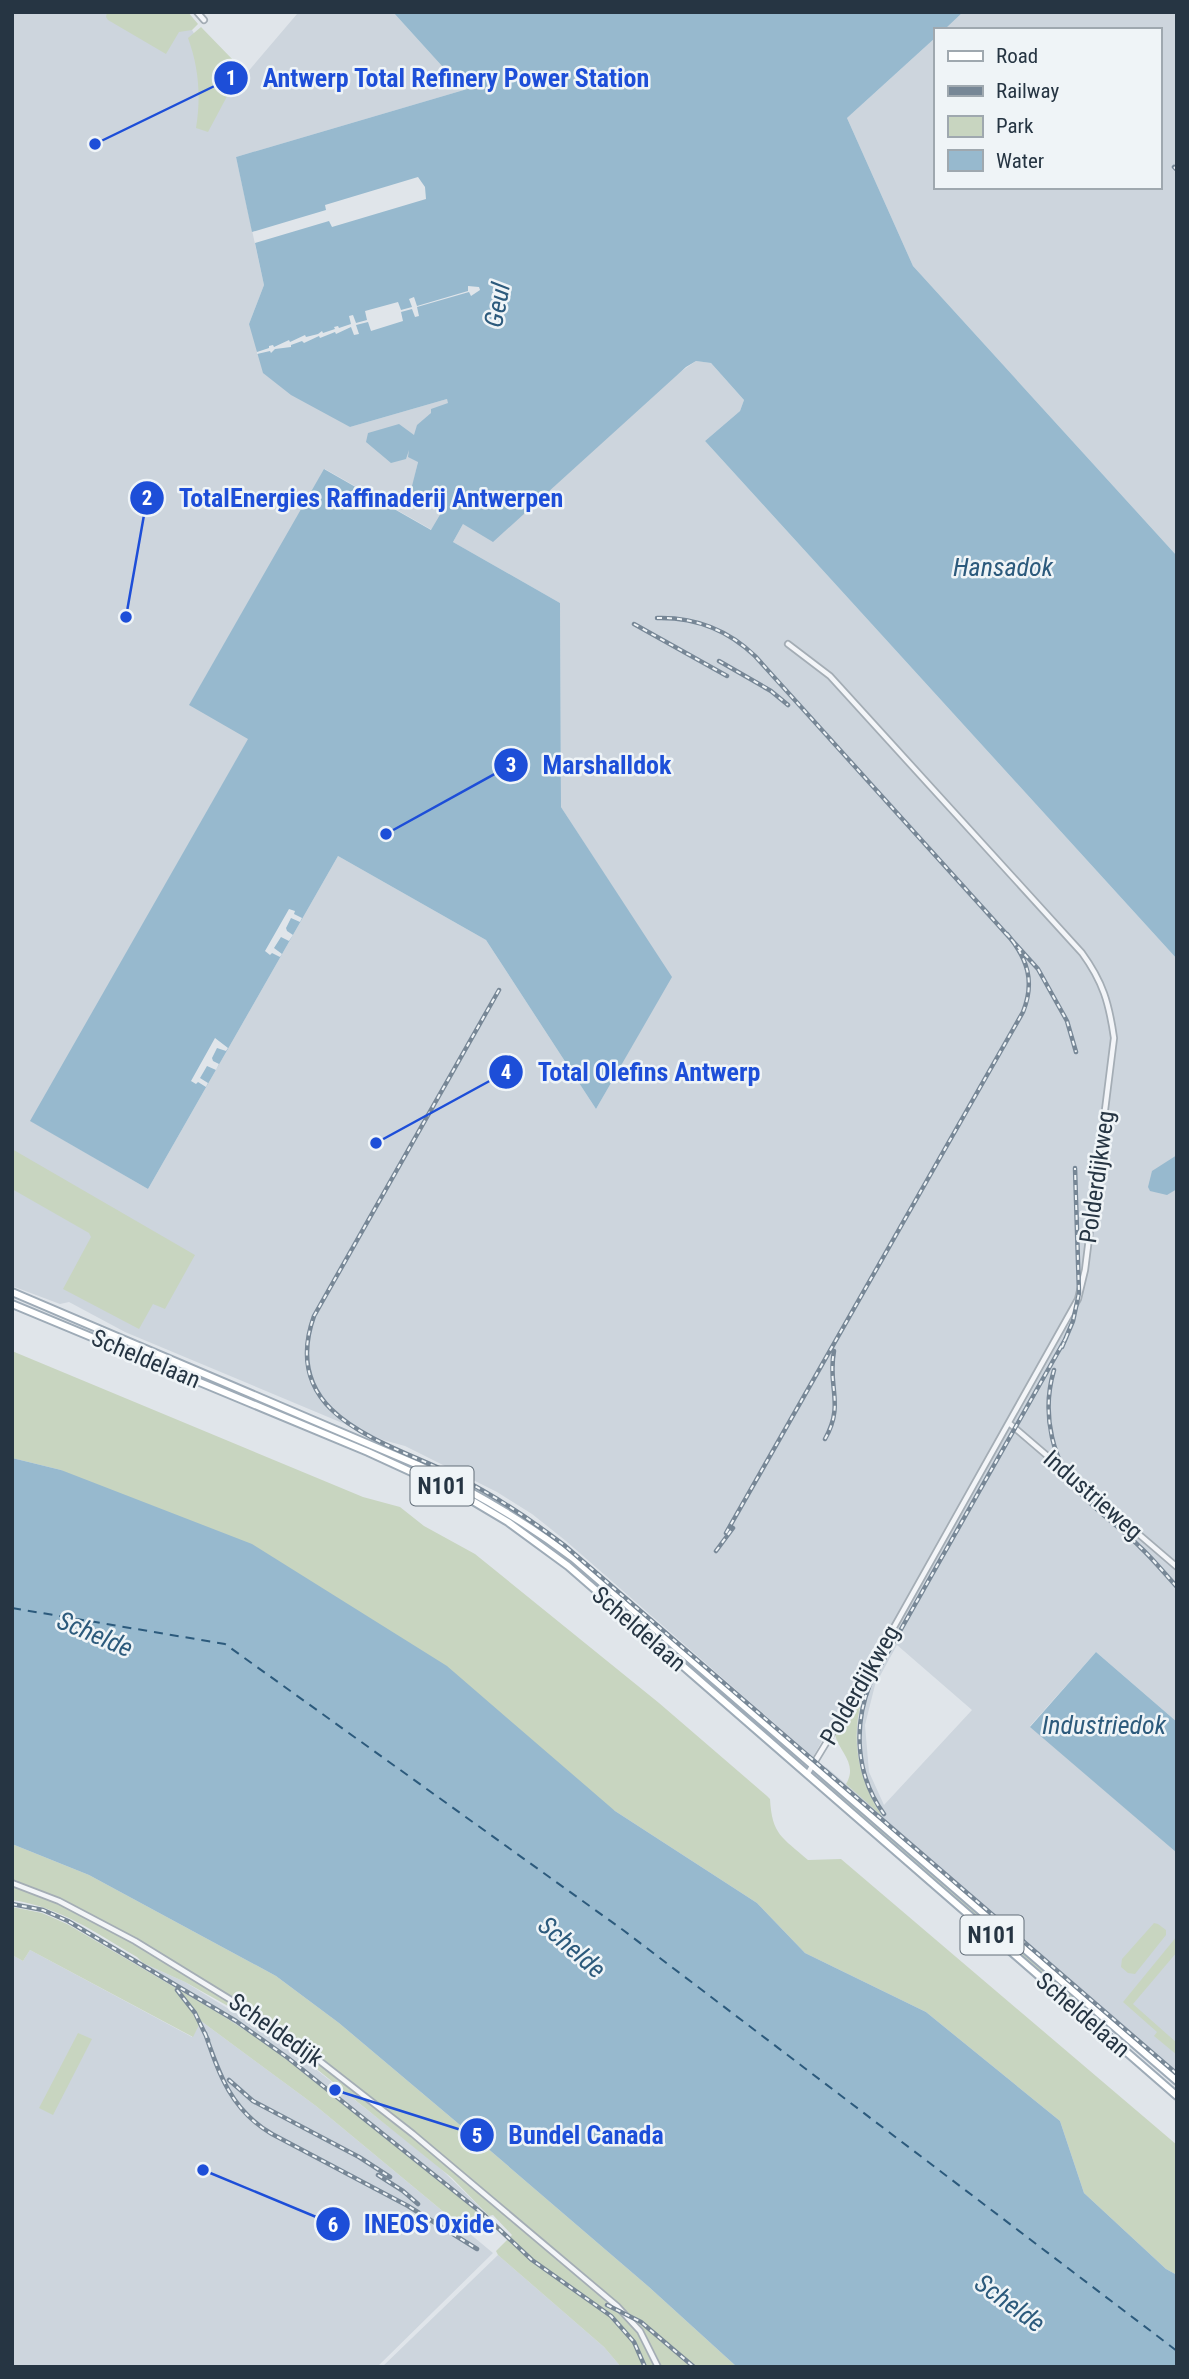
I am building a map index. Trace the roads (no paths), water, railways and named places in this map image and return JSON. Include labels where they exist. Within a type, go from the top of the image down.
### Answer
[{"type":"main road","name":"Scheldelaan","points":[[12,1292],[371,1444],[471,1490],[541,1533],[1177,2081]]},
{"type":"main road","name":"Scheldelaan","points":[[12,1304],[368,1452],[466,1497],[508,1522],[568,1566],[1177,2096]]},
{"type":"main road","points":[[230,1394],[233,1385]]},
{"type":"main road","points":[[315,1430],[318,1421]]},
{"type":"main road","points":[[368,1452],[371,1444]]},
{"type":"main road","points":[[678,1662],[680,1651]]},
{"type":"main road","points":[[745,1722],[752,1714]]},
{"type":"street","points":[[197,12],[204,20]]},
{"type":"street","name":"Polderdijkweg","points":[[788,644],[830,676],[1082,953],[1098,977],[1109,1004],[1114,1038],[1100,1178],[1078,1299],[808,1773]]},
{"type":"street","name":"Industrieweg","points":[[1009,1423],[1177,1567]]},
{"type":"street","name":"Scheldedijk","points":[[12,1883],[59,1901],[135,1941],[280,2030],[414,2134],[617,2306],[640,2331],[658,2367]]},
{"type":"water","points":[[393,12],[963,12],[946,28],[934,28],[934,39],[847,118],[913,266],[1177,556],[1177,959],[705,441],[740,411],[744,400],[711,363],[696,361],[686,367],[493,542],[463,524],[453,542],[560,603],[561,807],[672,977],[596,1109],[486,940],[338,856],[148,1189],[30,1121],[248,739],[189,705],[324,469],[431,530],[441,513],[410,494],[418,462],[408,457],[409,450],[406,459],[391,463],[366,442],[368,433],[399,424],[414,435],[417,425],[431,413],[431,409],[448,403],[447,399],[350,427],[291,395],[263,373],[249,324],[264,285],[255,243],[329,221],[332,227],[426,199],[425,187],[418,177],[325,205],[326,210],[252,232],[236,157],[474,87],[473,84],[461,87]]},
{"type":"water","points":[[1177,1155],[1177,1189],[1167,1195],[1150,1191],[1148,1187],[1152,1171]]},
{"type":"water","name":"Schelde","points":[[12,1458],[61,1470],[252,1544],[447,1666],[615,1811],[757,1903],[805,1953],[926,2012],[1060,2121],[1084,2193],[1166,2269],[1177,2275],[1177,2367],[737,2367],[649,2287],[479,2141],[339,2023],[276,1976],[89,1875],[12,1844]]},
{"type":"water","name":"Industriedok","points":[[1096,1652],[1177,1722],[1177,1853],[1030,1727]]},
{"type":"railway","points":[[1174,167],[1177,170]]},
{"type":"railway","points":[[657,618],[684,620],[710,627],[734,639],[755,656],[1038,969],[1067,1021],[1076,1052]]},
{"type":"railway","points":[[634,624],[727,676]]},
{"type":"railway","points":[[719,661],[771,691],[788,705]]},
{"type":"railway","points":[[726,1533],[1023,1012],[1029,991],[1027,971],[1020,953],[1007,934]]},
{"type":"railway","points":[[499,990],[314,1316],[307,1351],[312,1380],[326,1404],[348,1423],[374,1439],[474,1485],[514,1509],[564,1545],[1177,2074]]},
{"type":"railway","points":[[1062,1347],[1073,1321],[1079,1293],[1075,1168]]},
{"type":"railway","points":[[884,1814],[868,1784],[860,1751],[861,1717],[870,1684],[1066,1338]]},
{"type":"railway","points":[[825,1439],[834,1415],[834,1351]]},
{"type":"railway","points":[[1054,1370],[1050,1387],[1049,1421],[1064,1469],[1083,1496],[1145,1552],[1177,1587]]},
{"type":"railway","points":[[716,1551],[733,1528]]},
{"type":"railway","points":[[12,1904],[43,1910],[68,1921],[236,2021],[288,2058],[483,2214],[532,2260],[611,2316],[634,2342],[645,2367]]},
{"type":"railway","points":[[177,1990],[195,2013],[208,2040]]},
{"type":"railway","points":[[205,2033],[228,2090],[246,2114],[258,2124],[408,2206],[477,2249]]},
{"type":"railway","points":[[229,2080],[253,2101],[359,2157],[390,2177]]},
{"type":"railway","points":[[378,2175],[418,2204]]},
{"type":"railway","points":[[607,2305],[641,2322],[694,2367]]},
{"type":"place","name":"Antwerp Total Refinery Power Station","points":[[95,144]]},
{"type":"place","name":"TotalEnergies Raffinaderij Antwerpen","points":[[126,617]]},
{"type":"place","name":"Marshalldok","points":[[386,834]]},
{"type":"place","name":"Total Olefins Antwerp","points":[[376,1143]]},
{"type":"place","name":"Bundel Canada","points":[[335,2090]]},
{"type":"place","name":"INEOS Oxide","points":[[203,2170]]},
{"type":"water label","name":"Geul","points":[[497,305]]},
{"type":"water label","name":"Hansadok","points":[[1003,567]]}]
